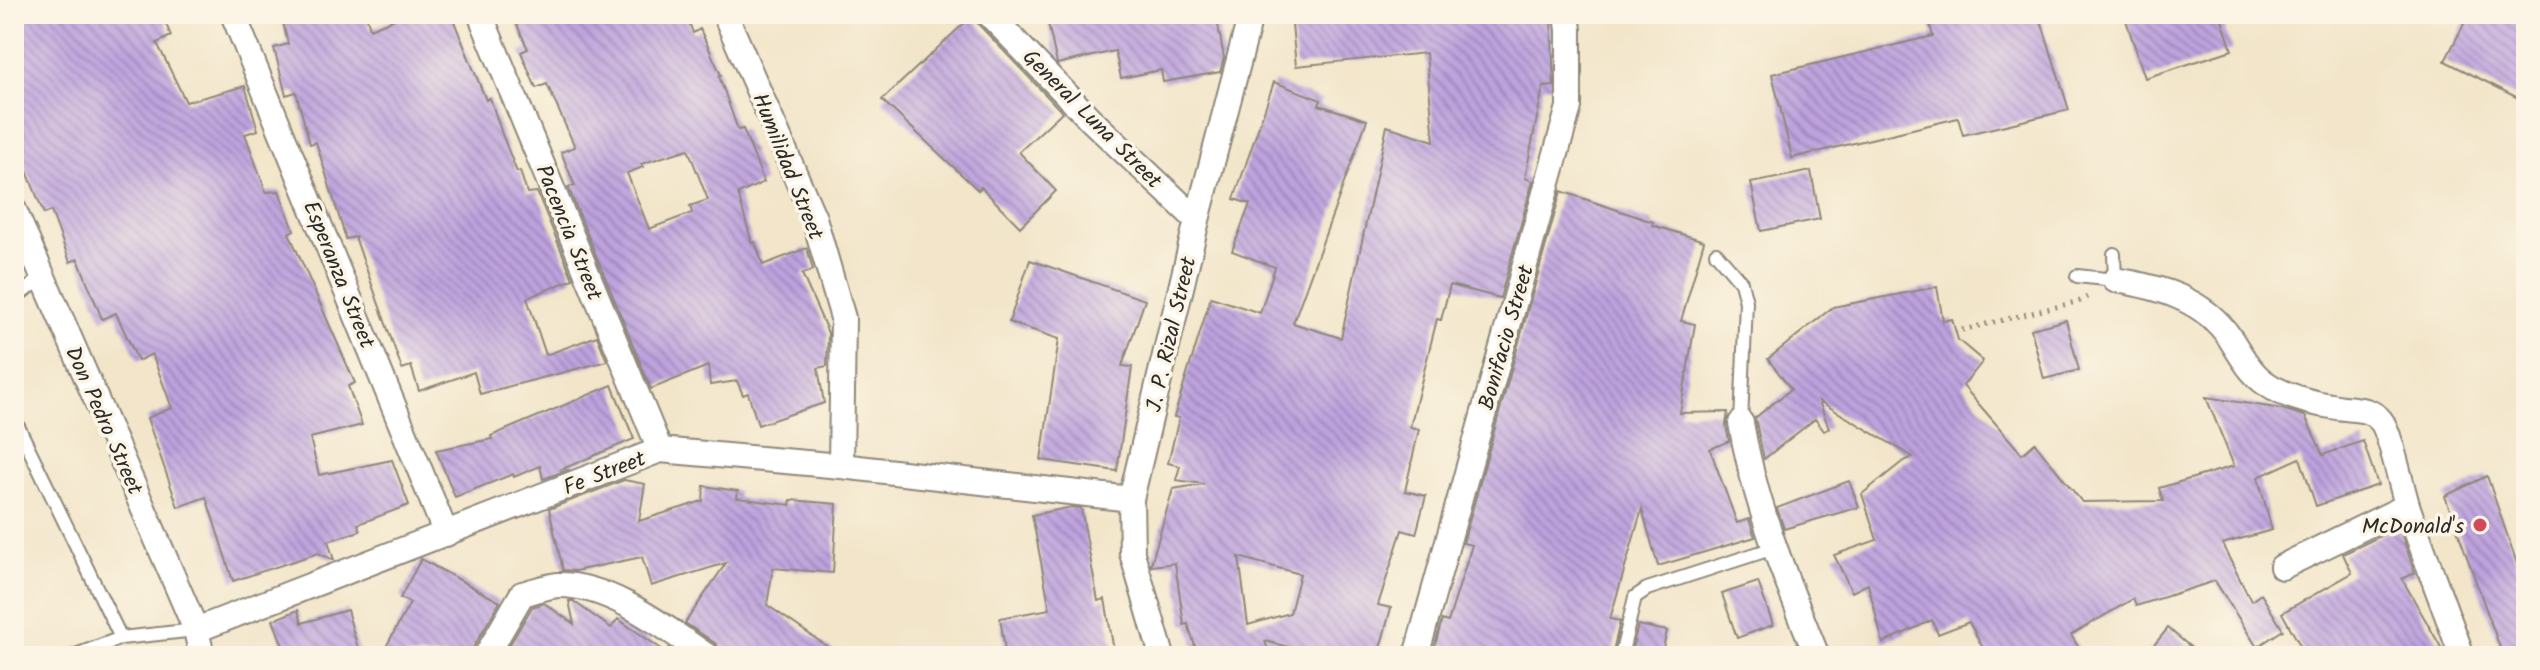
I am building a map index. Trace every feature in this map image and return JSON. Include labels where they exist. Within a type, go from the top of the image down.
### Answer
[{"type":"street","name":"Esperanza Street","points":[[233,14],[446,534]]},
{"type":"street","name":"Pacencia Street","points":[[480,14],[660,450]]},
{"type":"street","name":"Humilidad Street","points":[[725,14],[814,218],[843,318],[841,466]]},
{"type":"street","name":"General Luna Street","points":[[989,14],[1090,119],[1197,220]]},
{"type":"street","name":"J. P. Rizal Street","points":[[1162,656],[1132,553],[1131,499],[1197,220],[1247,29],[1248,14]]},
{"type":"street","name":"Bonifacio Street","points":[[1416,656],[1569,107],[1567,14]]},
{"type":"street","name":"Don Pedro Street","points":[[14,210],[196,630],[202,656]]},
{"type":"street","points":[[2115,280],[2169,292],[2208,313],[2228,335],[2254,375],[2269,386],[2288,396],[2372,413],[2384,423],[2407,506],[2462,656]]},
{"type":"street","points":[[1741,423],[1749,470],[1774,548],[1817,656]]},
{"type":"street","name":"Fe Street","points":[[196,630],[660,450],[841,466],[1131,499]]},
{"type":"street","points":[[2282,567],[2407,506]]},
{"type":"street","points":[[486,656],[522,594],[557,585],[589,589],[643,613],[707,656]]},
{"type":"lane","points":[[1716,253],[1741,282],[1746,302],[1741,423]]},
{"type":"lane","points":[[2077,276],[2115,280],[2114,254]]},
{"type":"lane","points":[[14,298],[43,278]]},
{"type":"lane","points":[[14,418],[121,638]]},
{"type":"lane","points":[[1621,656],[1635,597],[1647,589],[1774,548]]},
{"type":"lane","points":[[73,656],[121,638],[196,630]]},
{"type":"path","points":[[1962,330],[2080,301],[2115,280]]},
{"type":"building","points":[[14,14],[162,14],[171,36],[157,43],[186,102],[245,86],[258,130],[245,134],[266,192],[279,191],[294,230],[289,233],[355,383],[348,386],[362,425],[310,438],[319,475],[392,460],[409,505],[358,524],[360,531],[328,541],[334,560],[318,553],[233,581],[206,497],[178,507],[147,418],[172,408],[152,354],[138,361],[116,313],[102,319],[78,259],[70,262],[51,211],[44,214],[14,146]]},
{"type":"building","points":[[281,14],[366,14],[370,29],[407,14],[451,14],[486,100],[490,98],[517,172],[520,171],[527,193],[537,192],[573,279],[527,298],[546,355],[597,336],[607,361],[480,394],[474,372],[419,391],[411,366],[402,369],[355,237],[346,239],[316,142],[310,144],[296,92],[286,95],[274,48],[288,44]]},
{"type":"building","points":[[512,14],[686,14],[693,33],[700,29],[721,75],[738,130],[743,129],[764,182],[738,194],[752,243],[755,242],[763,265],[807,248],[813,270],[802,274],[828,333],[827,366],[818,368],[824,403],[758,425],[748,393],[743,395],[737,381],[710,385],[708,366],[651,389],[568,187],[575,186],[561,152],[575,147],[547,84],[536,88],[521,52],[528,49]],"holes":[[[688,149],[708,200],[690,206],[692,213],[649,229],[627,173],[643,167],[641,164]]]},
{"type":"building","points":[[974,14],[978,24],[1062,112],[1019,152],[1056,191],[1020,227],[981,187],[978,190],[882,100]]},
{"type":"building","points":[[1046,14],[1216,14],[1224,58],[1220,72],[1163,82],[1161,70],[1121,78],[1115,51],[1057,64]]},
{"type":"building","points":[[1291,14],[1551,14],[1554,86],[1543,87],[1525,178],[1533,181],[1500,298],[1450,285],[1441,320],[1437,319],[1410,427],[1419,429],[1405,491],[1426,496],[1416,534],[1402,530],[1378,605],[1391,608],[1378,656],[1322,656],[1265,641],[1270,656],[1198,656],[1188,624],[1184,625],[1175,563],[1151,564],[1173,489],[1204,484],[1176,480],[1180,466],[1168,463],[1179,418],[1174,417],[1211,297],[1260,313],[1275,267],[1232,251],[1250,204],[1234,199],[1274,82],[1321,100],[1319,105],[1367,120],[1293,323],[1341,338],[1387,126],[1434,141],[1426,53],[1296,66]],"holes":[[[1239,557],[1300,574],[1290,613],[1248,625]]]},
{"type":"building","points":[[1927,14],[2039,14],[2069,110],[1963,135],[1958,118],[1792,158],[1772,74],[1933,36]]},
{"type":"building","points":[[2124,14],[2220,14],[2232,50],[2145,78]]},
{"type":"building","points":[[2469,14],[2526,14],[2526,102],[2445,61]]},
{"type":"building","points":[[1811,171],[1820,219],[1761,231],[1751,183]]},
{"type":"building","points":[[1561,191],[1704,241],[1681,321],[1695,324],[1680,413],[1728,412],[1726,425],[1729,441],[1710,449],[1737,523],[1749,519],[1755,537],[1658,566],[1642,509],[1610,619],[1620,621],[1612,656],[1432,656],[1442,620],[1448,622],[1472,545],[1463,543]]},
{"type":"building","points":[[1030,260],[1145,300],[1122,366],[1132,367],[1117,471],[1041,460],[1059,339],[1009,322]]},
{"type":"building","points":[[1937,287],[1943,321],[1952,319],[1958,340],[1983,361],[1963,386],[2022,454],[2035,443],[2082,502],[2163,501],[2159,488],[2234,466],[2206,397],[2282,409],[2305,416],[2323,455],[2363,441],[2378,485],[2316,506],[2300,458],[2258,477],[2272,530],[2222,544],[2251,601],[2261,594],[2283,630],[2257,647],[2215,581],[2136,606],[2133,599],[2071,635],[2084,656],[1987,656],[1969,622],[1938,634],[1932,620],[1883,643],[1868,584],[1852,592],[1834,555],[1877,540],[1862,494],[1902,462],[1913,457],[1819,401],[1829,428],[1824,431],[1815,419],[1764,459],[1755,418],[1791,389],[1768,359],[1833,307]]},
{"type":"building","points":[[2066,320],[2079,370],[2044,379],[2031,329]]},
{"type":"building","points":[[612,385],[634,439],[543,479],[540,466],[455,497],[436,450],[492,439],[491,436]]},
{"type":"building","name":"McDonald's","points":[[2487,476],[2526,590],[2526,656],[2503,656],[2445,496]]},
{"type":"building","points":[[624,480],[645,484],[639,521],[703,501],[704,486],[738,491],[737,498],[790,505],[791,500],[837,504],[833,573],[773,568],[767,605],[841,656],[722,656],[716,644],[685,623],[726,563],[651,586],[642,557],[575,571],[563,570],[549,509]]},
{"type":"building","points":[[1849,481],[1859,507],[1784,529],[1777,508]]},
{"type":"building","points":[[1081,508],[1098,601],[1105,599],[1114,651],[1085,656],[1006,656],[1000,618],[1050,609],[1032,515]]},
{"type":"building","points":[[2399,527],[2415,573],[2402,579],[2446,656],[2306,656],[2282,613],[2352,573],[2343,554]]},
{"type":"building","points":[[421,559],[500,602],[471,656],[381,656],[410,603],[400,598]]},
{"type":"building","points":[[1758,582],[1773,625],[1737,638],[1722,594]]},
{"type":"building","points":[[569,601],[611,628],[618,619],[666,652],[669,648],[681,656],[503,656],[532,607],[544,603],[574,624]]},
{"type":"building","points":[[298,610],[302,623],[347,610],[360,656],[287,656],[273,620]]},
{"type":"building","points":[[1638,625],[1667,631],[1661,656],[1630,656]]},
{"type":"building","points":[[2168,628],[2201,656],[2145,656]]},
{"type":"place","name":"McDonald's","points":[[2480,525]]}]
